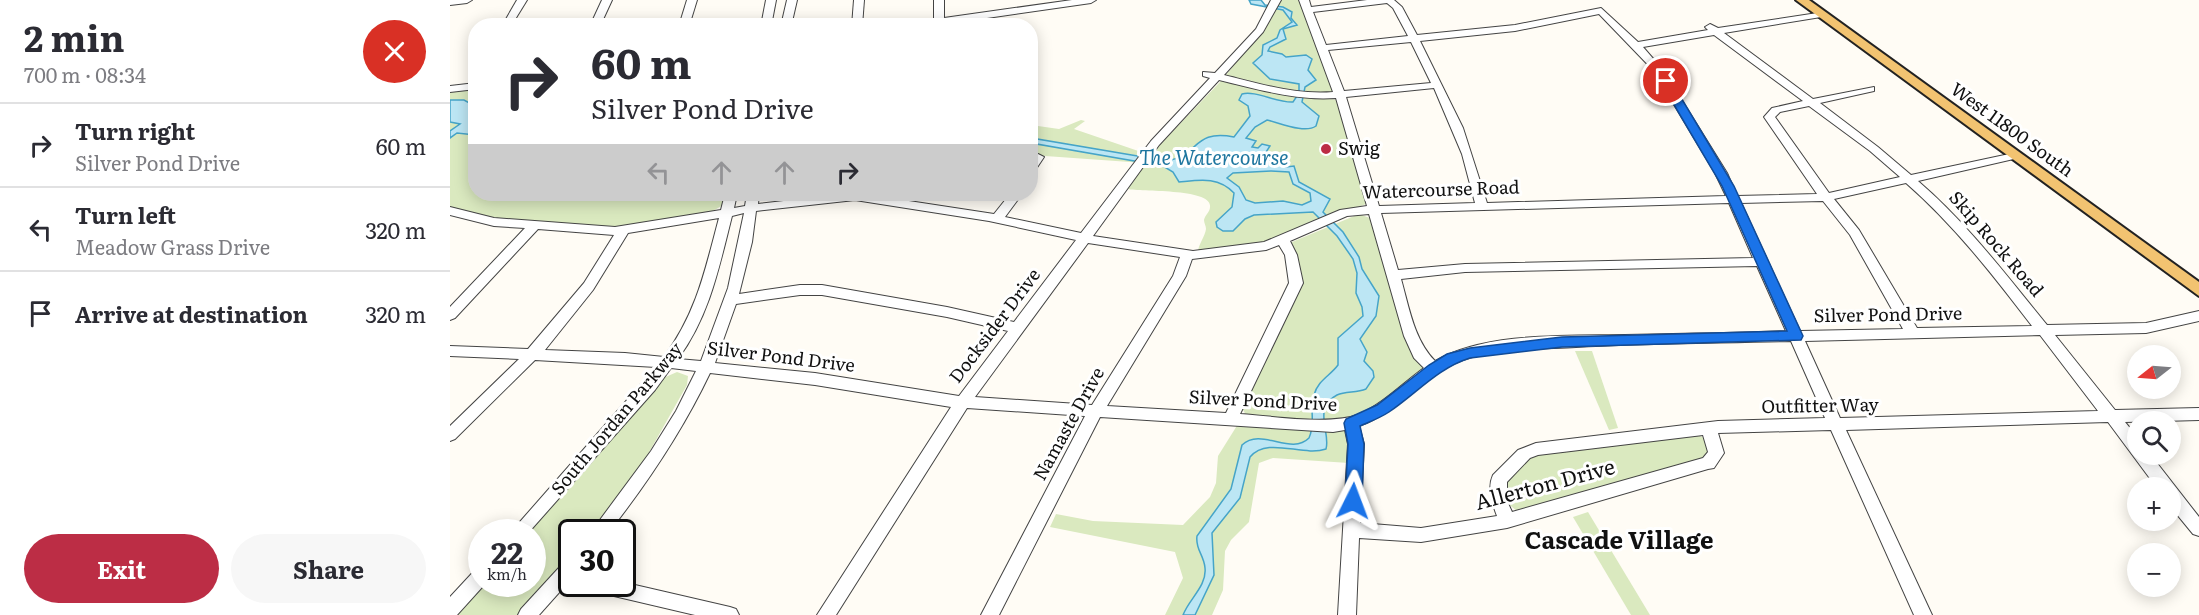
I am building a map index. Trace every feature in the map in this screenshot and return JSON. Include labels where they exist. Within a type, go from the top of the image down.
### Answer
[{"type":"main road","name":"West 11800 South","points":[[1802,0],[2199,290]]},
{"type":"street","points":[[450,2],[467,0]]},
{"type":"street","points":[[512,18],[522,0]]},
{"type":"street","points":[[599,18],[608,0]]},
{"type":"street","points":[[686,18],[692,0]]},
{"type":"street","points":[[768,18],[771,0]]},
{"type":"street","points":[[788,18],[792,0]]},
{"type":"street","points":[[857,18],[859,0]]},
{"type":"street","points":[[939,0],[939,18]]},
{"type":"street","points":[[955,18],[1025,5],[1091,0]]},
{"type":"street","points":[[1434,369],[1424,360],[1413,342],[1340,96],[1306,5],[1389,0],[1397,7],[1438,85],[1465,145],[1482,206]]},
{"type":"street","name":"Docksider Drive","points":[[826,615],[962,403],[1155,144],[1213,76],[1260,30],[1274,4]]},
{"type":"street","points":[[1322,48],[1515,28],[1600,11],[1636,45],[1666,81],[1714,160],[1763,262],[1923,615]]},
{"type":"street","points":[[1636,45],[1712,29],[1821,14]]},
{"type":"street","name":"Skip Rock Road","points":[[1712,29],[1911,180],[1963,230],[2127,436]]},
{"type":"street","points":[[1213,76],[1291,93],[1311,95],[1340,96],[1438,85]]},
{"type":"street","points":[[450,89],[468,84]]},
{"type":"street","points":[[1870,88],[1773,111],[1769,117],[1855,233],[1913,334]]},
{"type":"street","name":"Watercourse Road","points":[[892,201],[997,218],[1085,238],[1187,255],[1253,249],[1283,240],[1349,212],[1373,208],[1827,197],[2014,156]]},
{"type":"street","name":"South Jordan Parkway","points":[[530,519],[668,363],[686,336],[704,299],[729,201]]},
{"type":"street","name":"Watercourse Road","points":[[455,213],[535,225],[623,230],[726,213],[752,201]]},
{"type":"street","name":"South Jordan Parkway","points":[[609,519],[654,458],[706,367],[733,300],[752,201]]},
{"type":"street","points":[[997,218],[1010,201]]},
{"type":"street","points":[[450,315],[535,225]]},
{"type":"street","points":[[450,435],[532,354],[602,268],[623,230]]},
{"type":"street","points":[[1230,420],[1296,284],[1291,255],[1283,240]]},
{"type":"street","name":"Namaste Drive","points":[[990,615],[1095,411],[1179,276],[1187,255]]},
{"type":"street","points":[[1392,274],[1465,267],[1763,262]]},
{"type":"street","points":[[733,300],[801,290],[822,290],[947,312],[1018,328]]},
{"type":"street","name":"Silver Pond Drive","points":[[450,351],[590,355],[815,380],[905,396],[962,403],[1333,426],[1351,423],[1383,409],[1434,369],[1452,358],[1470,353],[1551,343],[2157,327],[2199,316]]},
{"type":"street","name":"Outfitter Way","points":[[1507,521],[1499,501],[1499,480],[1504,472],[1532,450],[1708,428],[2199,414]]},
{"type":"street","points":[[1347,615],[1356,444],[1351,423]]},
{"type":"street","name":"Allerton Drive","points":[[1352,530],[1421,535],[1507,521],[1708,463],[1716,453],[1708,428]]},
{"type":"street","points":[[2149,465],[2159,477]]},
{"type":"street","points":[[2181,506],[2199,529]]},
{"type":"street","points":[[526,615],[558,583]]},
{"type":"street","points":[[450,610],[468,590]]},
{"type":"street","points":[[636,593],[730,615]]},
{"type":"green space","points":[[1278,0],[1302,0],[1333,93],[1290,91],[1226,75],[1267,24]]},
{"type":"green space","points":[[1221,81],[1337,100],[1366,204],[1266,243],[1198,251],[1206,229],[1204,220],[1210,209],[1208,201],[1189,194],[1128,189],[1144,163],[1038,155],[1038,126],[1059,129],[1081,120],[1085,121],[1074,129],[1150,155]]},
{"type":"green space","points":[[468,88],[468,201],[723,201],[723,205],[713,211],[624,227],[509,220],[450,207],[450,91]]},
{"type":"green space","points":[[1359,214],[1370,218],[1423,370],[1377,405],[1351,417],[1315,420],[1246,415],[1242,408],[1245,399],[1248,398],[1296,296],[1292,242]]},
{"type":"green space","points":[[1575,351],[1592,351],[1618,428],[1609,430]]},
{"type":"green space","points":[[677,372],[688,376],[687,385],[643,463],[601,519],[558,519],[558,571],[546,584],[546,519],[537,519],[661,379]]},
{"type":"green space","points":[[1238,424],[1344,431],[1349,435],[1349,463],[1273,458],[1259,463],[1249,522],[1231,540],[1225,551],[1223,590],[1212,615],[1165,615],[1183,578],[1175,552],[1050,527],[1056,514],[1093,521],[1183,525],[1210,497],[1216,483],[1218,456]]},
{"type":"green space","points":[[1698,435],[1704,438],[1710,456],[1517,511],[1507,503],[1505,482],[1529,458],[1539,454]]},
{"type":"green space","points":[[1588,512],[1650,615],[1631,615],[1573,517]]},
{"type":"green space","points":[[469,597],[535,597],[519,615],[451,615]]},
{"type":"water","name":"The Watercourse","points":[[1249,0],[1261,0],[1265,5],[1283,7],[1292,12],[1291,18],[1297,25],[1283,29],[1286,39],[1270,47],[1268,51],[1286,57],[1306,55],[1312,59],[1308,70],[1316,80],[1305,87],[1302,102],[1319,116],[1316,126],[1306,129],[1267,120],[1255,127],[1246,138],[1256,141],[1252,147],[1258,148],[1262,144],[1270,146],[1266,152],[1270,161],[1286,167],[1294,166],[1299,182],[1330,199],[1323,212],[1343,232],[1379,296],[1376,316],[1360,339],[1367,352],[1364,361],[1373,371],[1374,377],[1366,389],[1337,395],[1325,407],[1326,449],[1307,451],[1266,448],[1250,457],[1240,498],[1212,533],[1214,575],[1195,615],[1183,615],[1205,575],[1204,563],[1197,545],[1197,536],[1231,489],[1242,445],[1250,440],[1258,439],[1294,444],[1302,443],[1309,438],[1316,390],[1338,365],[1338,338],[1363,316],[1356,293],[1357,273],[1353,259],[1337,236],[1313,212],[1254,215],[1245,219],[1233,231],[1223,231],[1217,227],[1216,222],[1232,207],[1234,193],[1221,184],[1208,180],[1179,182],[1173,172],[1163,166],[1038,144],[1038,139],[1167,161],[1186,154],[1203,139],[1221,135],[1234,137],[1250,116],[1248,106],[1239,100],[1242,94],[1293,102],[1299,93],[1299,84],[1270,79],[1253,63],[1262,55],[1263,45],[1277,38],[1280,30],[1292,22],[1283,10],[1251,4]],"holes":[[[1289,172],[1293,184],[1310,193],[1311,201],[1302,205],[1283,201],[1255,203],[1246,200],[1239,187],[1227,178],[1233,173]]]},
{"type":"water","points":[[450,100],[468,102],[468,134],[457,133],[450,138],[450,131],[460,124],[450,122]]},
{"type":"place","name":"Swig","points":[[1326,149]]},
{"type":"district","name":"Cascade Village","points":[[1619,541]]},
{"type":"route","points":[[1353,501],[1356,437],[1351,423],[1383,409],[1434,369],[1452,358],[1470,353],[1562,342],[1796,336],[1728,186],[1666,81]]}]
